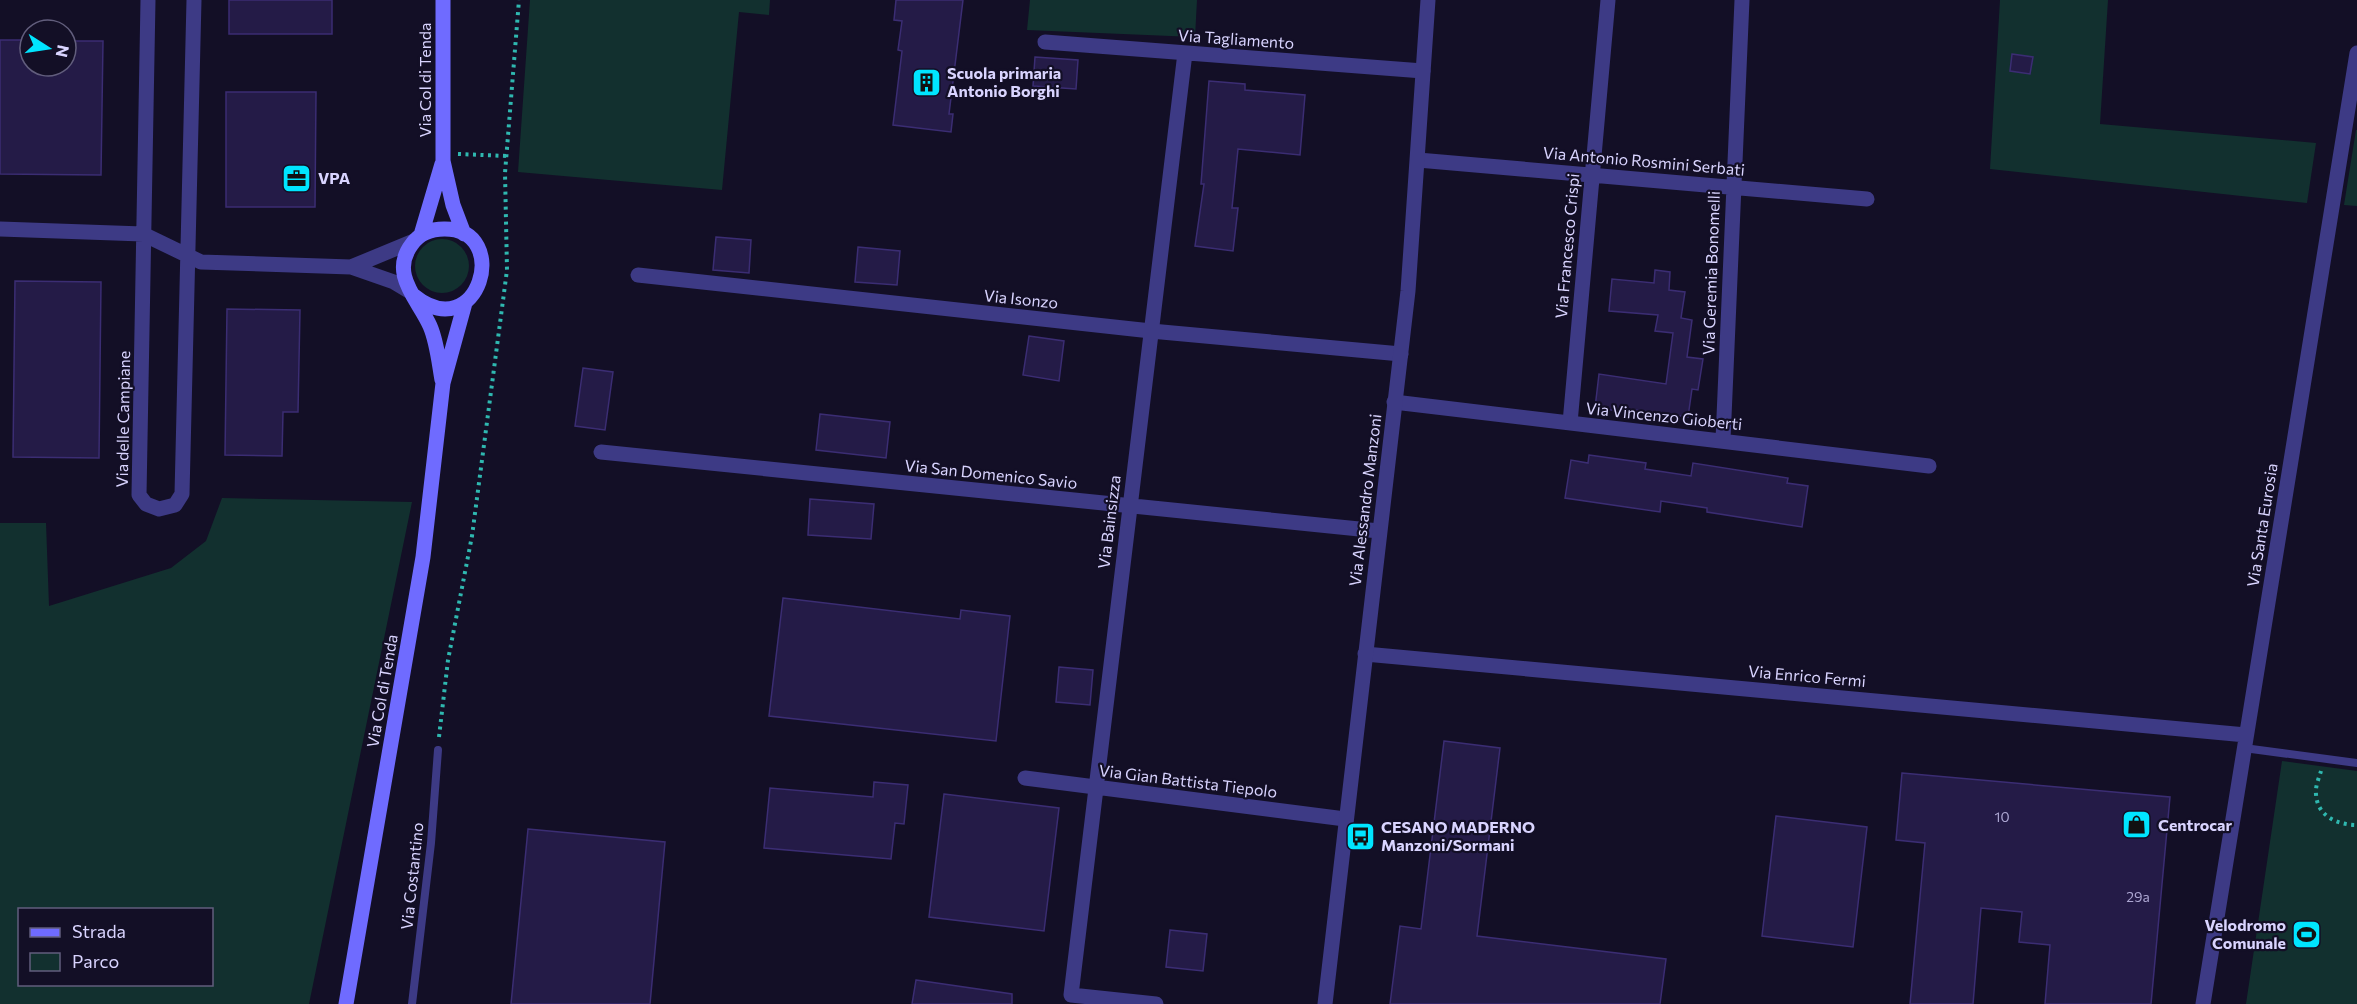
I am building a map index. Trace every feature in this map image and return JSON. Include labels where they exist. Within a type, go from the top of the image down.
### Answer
[{"type":"main road","name":"Via Col di Tenda","points":[[346,1004],[423,557],[443,383],[465,303],[482,281],[484,268],[481,255],[474,243],[464,234],[453,205],[443,157],[443,0]]},
{"type":"main road","name":"Via Col di Tenda","points":[[443,157],[417,238],[406,252],[403,265],[404,279],[431,327],[443,383]]},
{"type":"main road","points":[[417,238],[435,229],[450,229],[464,234]]},
{"type":"main road","points":[[411,293],[424,304],[438,309],[452,308],[465,303]]},
{"type":"street","name":"Via delle Campiane","points":[[148,0],[139,495],[146,504],[159,510],[175,505],[183,494],[194,0]]},
{"type":"street","name":"Via Alessandro Manzoni","points":[[1324,1004],[1408,291],[1428,0]]},
{"type":"street","name":"Via Francesco Crispi","points":[[1570,423],[1608,0]]},
{"type":"street","name":"Via Geremia Bonomelli","points":[[1723,440],[1743,0]]},
{"type":"street","name":"Via Tagliamento","points":[[1045,42],[1424,71]]},
{"type":"street","name":"Via Bainsizza","points":[[1156,1004],[1071,995],[1185,53]]},
{"type":"street","name":"Via Santa Eurosia","points":[[2203,1004],[2357,53]]},
{"type":"street","name":"Via Antonio Rosmini Serbati","points":[[1418,160],[1867,199]]},
{"type":"street","points":[[0,229],[143,234],[188,258],[201,262],[351,267],[394,282],[411,293]]},
{"type":"street","points":[[351,267],[417,238]]},
{"type":"street","name":"Via Isonzo","points":[[638,275],[1151,331],[1401,354]]},
{"type":"street","name":"Via Vincenzo Gioberti","points":[[1394,402],[1929,466]]},
{"type":"street","name":"Via San Domenico Savio","points":[[600,452],[1379,531]]},
{"type":"street","name":"Via Enrico Fermi","points":[[1365,654],[2245,741]]},
{"type":"street","name":"Via Gian Battista Tiepolo","points":[[1025,778],[1346,819]]},
{"type":"lane","points":[[2245,741],[2357,763]]},
{"type":"lane","name":"Via Costantino","points":[[412,1004],[431,843],[438,750]]},
{"type":"path","points":[[438,750],[448,660],[472,536],[507,270],[507,156],[519,0]]},
{"type":"path","points":[[443,157],[507,156]]},
{"type":"path","points":[[2324,758],[2316,794],[2320,810],[2339,825],[2357,825]]},
{"type":"green space","points":[[530,0],[770,0],[769,15],[739,12],[722,190],[518,172]]},
{"type":"green space","points":[[1030,0],[1197,0],[1195,37],[1027,30]]},
{"type":"green space","points":[[2000,0],[2108,0],[2100,124],[2316,143],[2307,203],[1990,169]]},
{"type":"green space","points":[[2357,130],[2357,206],[2344,205]]},
{"type":"green space","points":[[437,239],[447,239],[457,243],[465,251],[469,266],[465,281],[457,289],[447,293],[437,293],[427,289],[419,281],[415,271],[415,261],[419,251],[427,243]]},
{"type":"green space","points":[[222,498],[412,502],[309,1004],[0,1004],[0,523],[46,523],[49,606],[171,568],[206,541]]},
{"type":"green space","name":"Velodromo Comunale","points":[[2282,761],[2357,771],[2357,1004],[2246,1004]]},
{"type":"building","points":[[229,0],[332,0],[332,34],[229,34]]},
{"type":"building","name":"Scuola primaria Antonio Borghi","points":[[896,0],[963,0],[949,114],[953,114],[951,132],[893,125],[902,51],[898,50],[902,21],[894,20]]},
{"type":"building","points":[[0,40],[18,40],[18,78],[78,78],[78,41],[103,41],[101,175],[0,174]]},
{"type":"building","points":[[2012,54],[2033,57],[2030,74],[2010,71]]},
{"type":"building","points":[[1035,57],[1078,60],[1076,89],[1033,86]]},
{"type":"building","points":[[1209,81],[1245,84],[1245,90],[1305,95],[1300,155],[1238,149],[1232,208],[1238,208],[1233,251],[1195,246],[1204,184],[1201,184]]},
{"type":"building","points":[[226,92],[316,92],[315,207],[226,207]]},
{"type":"building","points":[[716,237],[751,240],[749,273],[713,270]]},
{"type":"building","points":[[858,247],[900,251],[897,285],[855,282]]},
{"type":"building","points":[[1655,270],[1670,272],[1669,290],[1685,292],[1681,318],[1692,320],[1687,357],[1703,359],[1698,390],[1692,389],[1688,417],[1628,409],[1628,412],[1595,408],[1599,374],[1666,384],[1673,333],[1655,331],[1658,315],[1609,311],[1612,279],[1654,283]]},
{"type":"building","points":[[15,281],[101,282],[99,458],[13,457]]},
{"type":"building","points":[[227,309],[300,310],[298,412],[283,412],[282,456],[225,455]]},
{"type":"building","points":[[1029,336],[1064,341],[1059,381],[1023,375]]},
{"type":"building","points":[[583,368],[613,372],[605,430],[575,426]]},
{"type":"building","points":[[820,414],[890,422],[886,458],[816,450]]},
{"type":"building","points":[[1589,455],[1646,463],[1645,469],[1691,476],[1693,463],[1788,478],[1787,483],[1808,486],[1802,527],[1707,512],[1707,508],[1661,501],[1660,512],[1565,498],[1571,460],[1588,463]]},
{"type":"building","points":[[810,499],[874,504],[871,539],[808,535]]},
{"type":"building","points":[[783,598],[960,619],[961,610],[1010,616],[996,741],[769,716]]},
{"type":"building","points":[[1059,667],[1093,670],[1090,705],[1056,702]]},
{"type":"building","points":[[1444,741],[1500,748],[1477,936],[1666,959],[1660,1004],[1390,1004],[1400,926],[1421,929]]},
{"type":"building","points":[[1902,773],[2170,797],[2151,1004],[2045,1004],[2050,945],[2019,942],[2022,912],[1981,908],[1973,1004],[1910,1004],[1925,843],[1896,840]]},
{"type":"building","points":[[874,782],[908,785],[904,824],[895,823],[891,859],[764,848],[770,788],[873,797]]},
{"type":"building","points":[[944,794],[1059,808],[1044,931],[929,917]]},
{"type":"building","points":[[1776,816],[1867,827],[1853,947],[1762,936]]},
{"type":"building","points":[[528,829],[665,842],[650,1004],[511,1004]]},
{"type":"building","points":[[1170,930],[1207,934],[1203,971],[1166,967]]},
{"type":"building","points":[[916,980],[1012,994],[1012,1004],[912,1004]]},
{"type":"place","name":"Scuola primaria Antonio Borghi","points":[[926,82]]},
{"type":"place","name":"VPA","points":[[297,178]]},
{"type":"place","name":"Centrocar","points":[[2137,825]]},
{"type":"place","name":"CESANO MADERNO Manzoni/Sormani","points":[[1360,836]]},
{"type":"place","name":"Velodromo Comunale","points":[[2307,934]]}]
